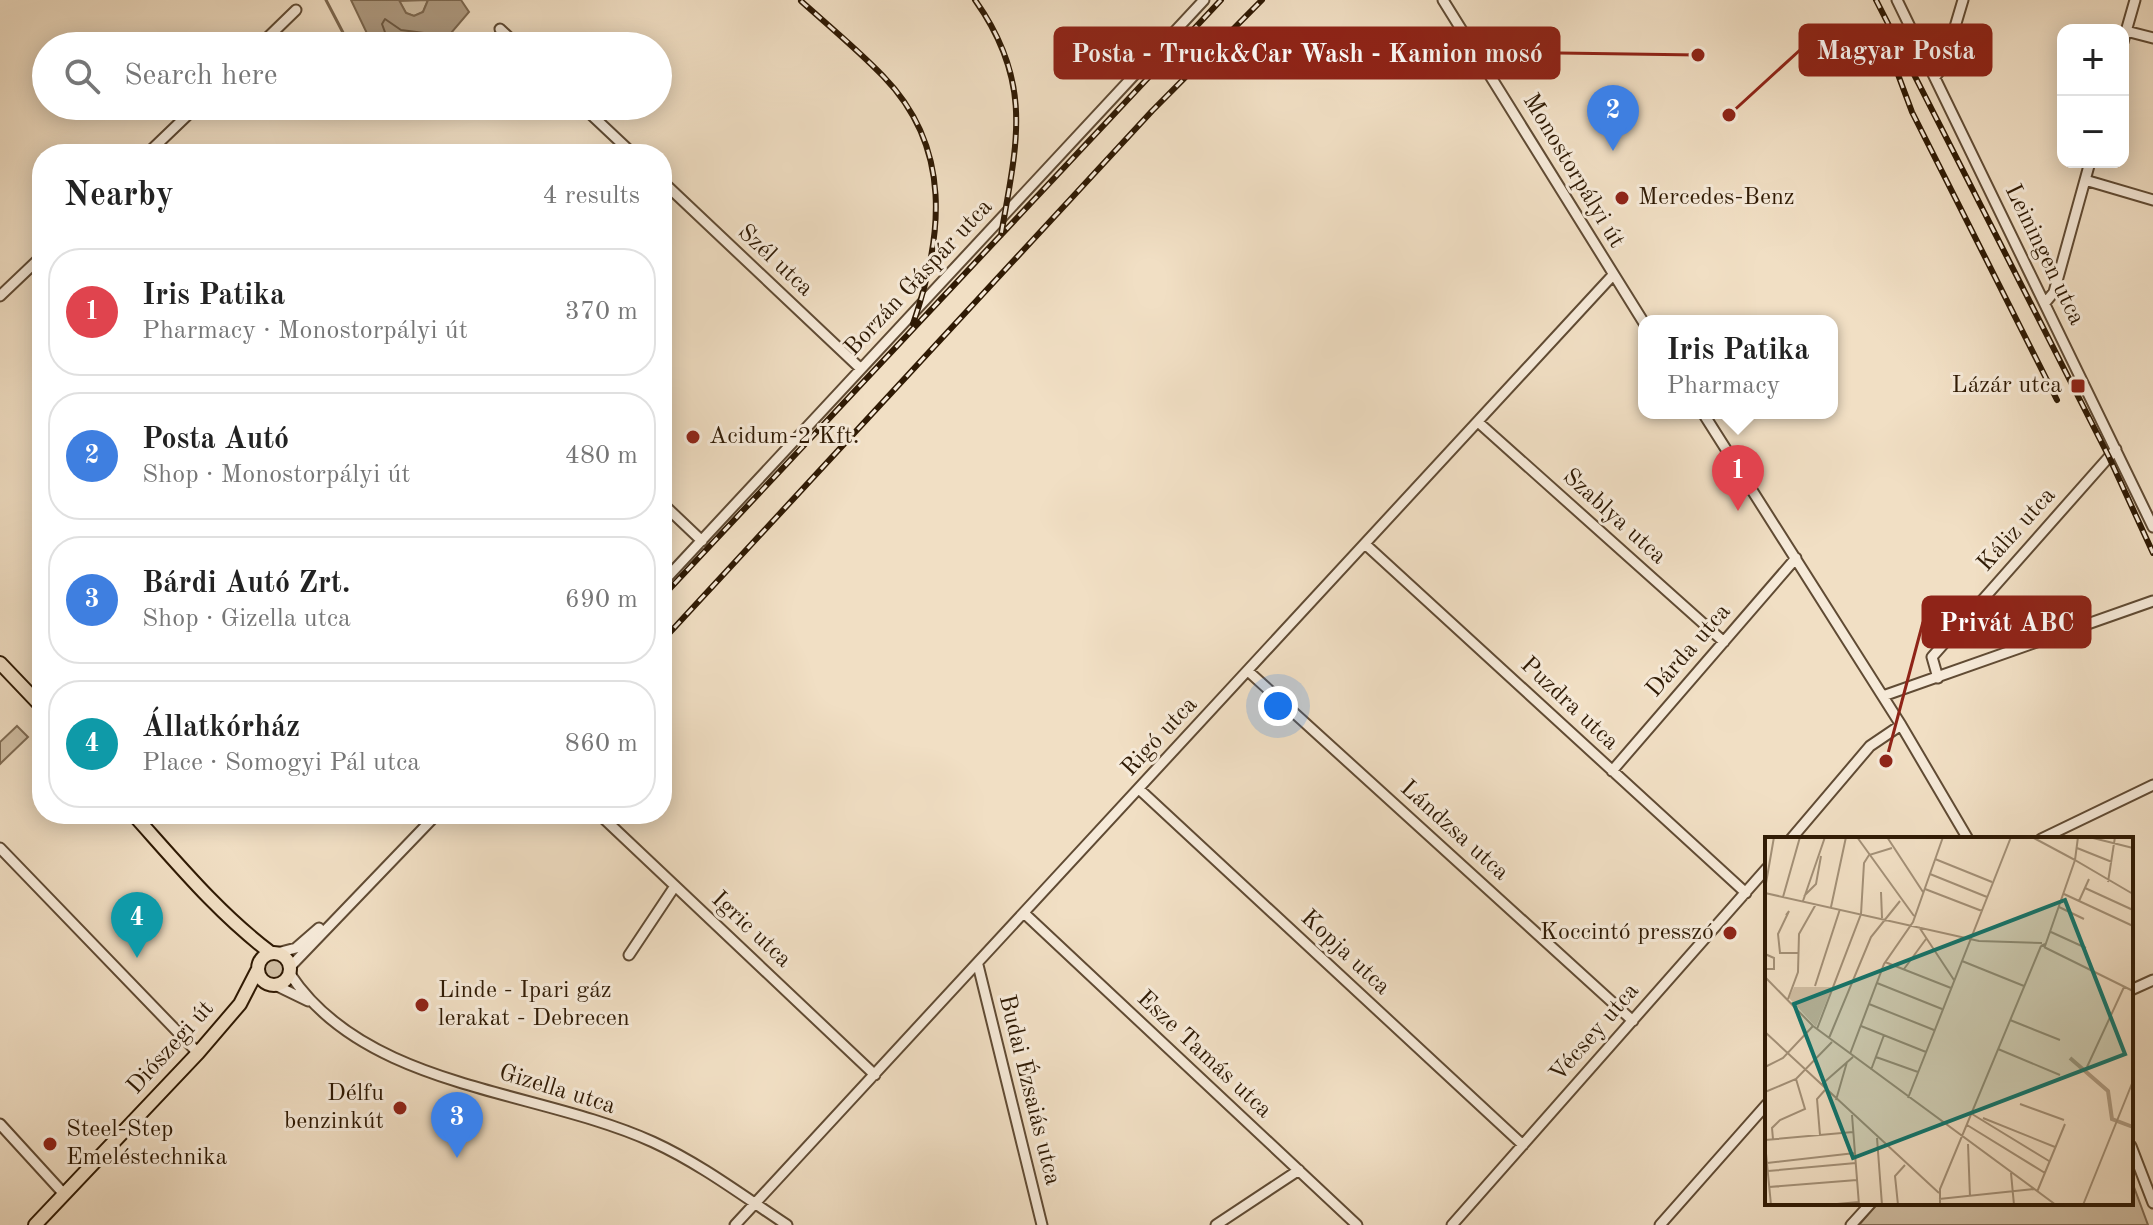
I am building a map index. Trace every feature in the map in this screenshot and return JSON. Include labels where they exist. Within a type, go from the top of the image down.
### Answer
[{"type":"main road","points":[[0,663],[32,697]]},
{"type":"main road","points":[[142,824],[242,931],[274,953],[284,956],[290,970]]},
{"type":"main road","points":[[242,931],[258,968],[272,985]]},
{"type":"main road","points":[[258,968],[274,953]]},
{"type":"main road","name":"Diószegi út","points":[[35,1225],[198,1053],[240,1004],[258,968]]},
{"type":"main road","name":"Diószegi út","points":[[240,1004],[290,970]]},
{"type":"street","name":"Borzán Gáspár utca","points":[[672,572],[1204,0]]},
{"type":"street","name":"Monostorpályi út","points":[[1443,0],[1639,315]]},
{"type":"street","name":"Leiningen utca","points":[[1897,0],[2153,527]]},
{"type":"street","points":[[1935,77],[1943,67],[1963,0]]},
{"type":"street","points":[[2128,24],[2135,0]]},
{"type":"street","points":[[273,32],[296,10]]},
{"type":"street","points":[[500,29],[503,32]]},
{"type":"street","points":[[2129,32],[2153,38]]},
{"type":"street","points":[[157,144],[182,120]]},
{"type":"street","points":[[597,120],[622,144]]},
{"type":"street","points":[[2045,303],[2054,292],[2088,168]]},
{"type":"street","points":[[2085,180],[2153,200]]},
{"type":"street","name":"Szél utca","points":[[672,190],[861,369]]},
{"type":"street","points":[[0,296],[32,266]]},
{"type":"street","name":"Rigó utca","points":[[735,1225],[1613,275]]},
{"type":"street","points":[[1707,419],[1883,696],[1967,837]]},
{"type":"street","name":"Szablya utca","points":[[1478,422],[1724,642]]},
{"type":"street","name":"Káliz utca","points":[[1938,678],[1932,657],[2116,449]]},
{"type":"street","points":[[672,512],[702,541]]},
{"type":"street","name":"Puzdra utca","points":[[1365,544],[1746,893]]},
{"type":"street","name":"Dárda utca","points":[[1612,771],[1796,558]]},
{"type":"street","points":[[1883,696],[2153,601]]},
{"type":"street","name":"Lándzsa utca","points":[[1248,671],[1633,1021]]},
{"type":"street","points":[[1793,837],[1870,746],[1901,725]]},
{"type":"street","points":[[2045,837],[2153,785]]},
{"type":"street","name":"Kopja utca","points":[[1139,789],[1523,1145]]},
{"type":"street","points":[[290,970],[427,824]]},
{"type":"street","name":"Igric utca","points":[[610,824],[875,1075]]},
{"type":"street","points":[[0,848],[198,1053]]},
{"type":"street","name":"Vécsey utca","points":[[1452,1225],[1765,870]]},
{"type":"street","points":[[629,955],[675,886]]},
{"type":"street","points":[[274,953],[296,948],[359,895]]},
{"type":"street","name":"Esze Tamás utca","points":[[1025,914],[1357,1225]]},
{"type":"street","name":"Budai Ézsaiás utca","points":[[978,965],[1042,1225]]},
{"type":"street","name":"Gizella utca","points":[[290,970],[311,1002]]},
{"type":"street","points":[[2133,989],[2153,980]]},
{"type":"street","name":"Gizella utca","points":[[272,985],[311,1002],[393,1057],[467,1084],[580,1115],[651,1141],[702,1168],[787,1225]]},
{"type":"street","points":[[1660,1225],[1765,1106]]},
{"type":"street","points":[[0,1124],[64,1194]]},
{"type":"street","points":[[2133,1151],[2153,1203]]},
{"type":"street","points":[[1216,1225],[1299,1170]]},
{"type":"street","points":[[1851,1225],[1869,1205]]},
{"type":"shaded area","points":[[428,0],[423,12],[414,16],[406,13],[399,1]]},
{"type":"shaded area","points":[[17,726],[28,737],[0,764],[0,742]]},
{"type":"shaded area","points":[[274,958],[282,961],[285,969],[282,977],[274,980],[266,977],[263,969],[266,961]]},
{"type":"shaded area","points":[[2133,1184],[2148,1225],[1859,1225],[1876,1205],[2133,1205]]},
{"type":"water","points":[[351,0],[399,0],[406,13],[414,16],[423,12],[428,0],[461,0],[469,12],[452,32],[366,32]]},
{"type":"waterway","points":[[326,0],[343,32]]},
{"type":"railway","points":[[975,0],[994,30],[1006,59],[1016,114],[1012,171],[1001,235]]},
{"type":"railway","points":[[672,586],[1221,0]]},
{"type":"railway","points":[[672,630],[1152,111],[1262,0]]},
{"type":"railway","points":[[1876,0],[2109,457],[2153,553]]},
{"type":"railway","points":[[801,1],[883,76],[906,104],[921,133],[931,163],[936,194],[935,226],[931,259],[913,324]]},
{"type":"railway","points":[[1881,29],[1912,112],[2057,400]]},
{"type":"place","name":"Posta - Truck&Car Wash - Kamion mosó","points":[[1698,55]]},
{"type":"place","name":"Magyar Posta","points":[[1729,115]]},
{"type":"place","name":"Posta Autó","points":[[1613,151]]},
{"type":"place","name":"Mercedes-Benz","points":[[1622,198]]},
{"type":"place","name":"Lázár utca","points":[[2078,386]]},
{"type":"place","name":"Acidum-2 Kft.","points":[[693,437]]},
{"type":"place","name":"Iris Patika","points":[[1738,511]]},
{"type":"place","name":"Privát ABC","points":[[1886,761]]},
{"type":"place","name":"Koccintó presszó","points":[[1730,933]]},
{"type":"place","name":"Állatkórház","points":[[137,958]]},
{"type":"place","name":"Linde - Ipari gáz lerakat - Debrecen","points":[[422,1005]]},
{"type":"place","name":"Délfu benzinkút","points":[[400,1108]]},
{"type":"place","name":"Steel-Step Emeléstechnika","points":[[50,1144]]},
{"type":"place","name":"Bárdi Autó Zrt.","points":[[457,1158]]}]
